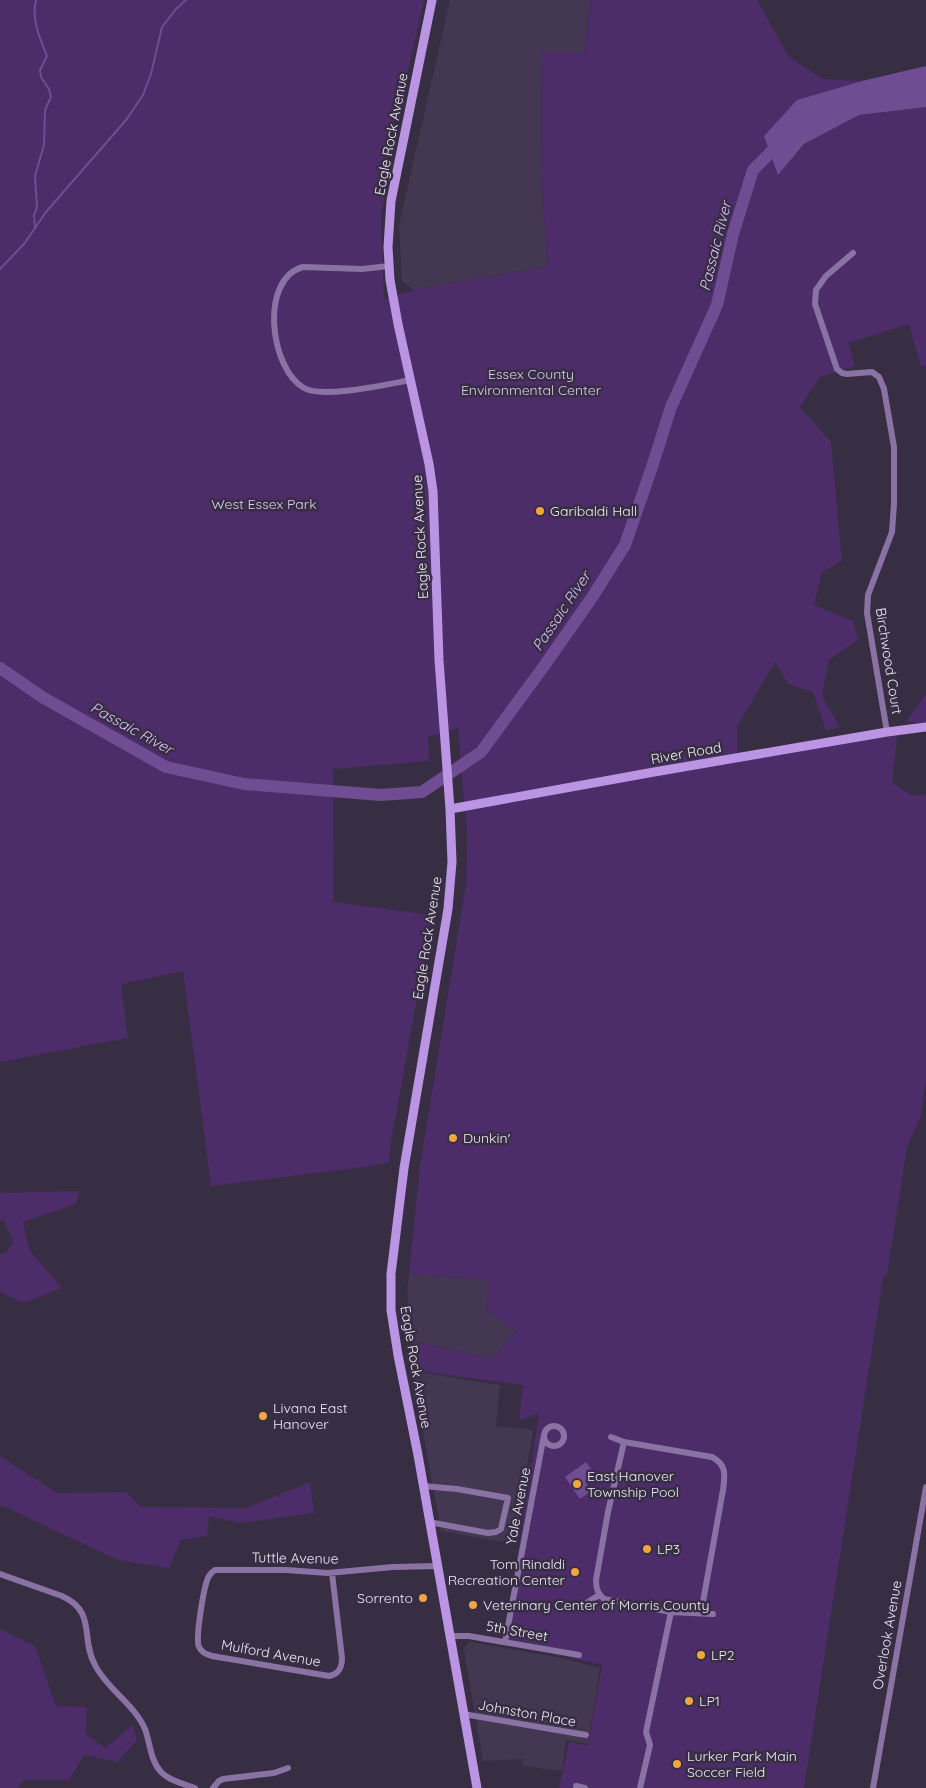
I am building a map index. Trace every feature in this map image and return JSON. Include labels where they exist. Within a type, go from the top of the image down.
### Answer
[{"type":"main road","name":"Eagle Rock Avenue","points":[[432,0],[391,201],[389,266],[398,324],[429,464],[433,491],[439,660],[451,819],[452,862],[448,909],[406,1156],[391,1274],[393,1324],[476,1788]]},
{"type":"main road","name":"River Road","points":[[450,809],[887,732],[926,727]]},
{"type":"street","name":"Birchwood Court","points":[[852,253],[826,276],[818,286],[814,299],[837,370],[842,374],[872,372],[879,377],[884,389],[894,446],[894,518],[889,543],[871,586],[867,604],[867,614],[887,732]]},
{"type":"street","points":[[389,266],[362,269],[303,267],[296,269],[290,273],[283,283],[276,301],[275,339],[288,372],[298,384],[312,391],[337,391],[410,380]]},
{"type":"street","name":"Yale Avenue","points":[[505,1642],[544,1435]]},
{"type":"street","points":[[611,1437],[624,1442],[712,1457],[724,1466],[723,1490],[701,1613]]},
{"type":"street","points":[[624,1442],[608,1512],[596,1580],[596,1588],[599,1595],[604,1599],[670,1612],[713,1614]]},
{"type":"street","points":[[423,1486],[457,1489],[508,1498],[501,1529],[496,1532],[488,1533],[429,1522]]},
{"type":"street","name":"Overlook Avenue","points":[[873,1788],[926,1487]]},
{"type":"street","name":"Tuttle Avenue","points":[[201,1650],[198,1640],[204,1588],[208,1577],[215,1570],[286,1570],[332,1573],[380,1568],[437,1566]]},
{"type":"street","name":"Mulford Avenue","points":[[201,1650],[203,1653],[212,1656],[329,1676],[338,1672],[342,1664],[342,1658],[332,1573]]},
{"type":"street","points":[[0,1574],[67,1598],[79,1608],[84,1616],[88,1645],[94,1664],[114,1692],[137,1715],[144,1727],[158,1768],[172,1780],[195,1788]]},
{"type":"street","points":[[588,1602],[599,1595]]},
{"type":"street","points":[[640,1788],[650,1745],[646,1732],[670,1612]]},
{"type":"street","name":"5th Street","points":[[450,1636],[459,1635],[579,1655]]},
{"type":"street","name":"Johnston Place","points":[[464,1714],[586,1736]]},
{"type":"street","points":[[213,1788],[223,1779],[274,1773],[288,1768]]},
{"type":"street","points":[[576,1786],[585,1788]]},
{"type":"shaded area","points":[[450,0],[591,0],[584,52],[542,52],[541,178],[548,266],[414,290],[402,281],[399,225]]},
{"type":"shaded area","points":[[926,66],[926,107],[859,115],[804,144],[778,175],[764,136],[797,100],[862,81]]},
{"type":"shaded area","points":[[409,1274],[489,1280],[516,1331],[492,1359],[412,1341],[407,1290]]},
{"type":"shaded area","points":[[412,1371],[500,1385],[496,1426],[533,1430],[514,1544],[441,1531]]},
{"type":"shaded area","points":[[586,1462],[595,1474],[585,1481],[591,1491],[580,1499],[565,1477]]},
{"type":"shaded area","points":[[470,1642],[561,1658],[600,1668],[588,1744],[566,1740],[562,1771],[523,1766],[522,1759],[483,1761],[464,1650],[465,1646]]},
{"type":"green space","points":[[0,0],[424,0],[401,103],[398,102],[386,163],[392,165],[381,213],[384,299],[414,290],[548,266],[541,178],[542,52],[584,52],[591,0],[757,0],[789,57],[823,79],[862,81],[797,100],[778,175],[804,144],[859,115],[926,107],[926,367],[920,365],[909,324],[848,343],[855,366],[820,377],[800,407],[831,442],[842,561],[822,572],[814,605],[853,621],[858,640],[829,660],[822,696],[840,727],[826,731],[813,692],[788,684],[775,662],[737,727],[737,756],[898,728],[892,783],[913,796],[926,794],[926,1079],[921,1115],[907,1147],[887,1275],[883,1278],[804,1788],[559,1788],[569,1742],[588,1746],[602,1665],[505,1642],[539,1413],[519,1421],[523,1385],[418,1371],[412,1341],[492,1359],[516,1331],[486,1310],[489,1280],[409,1274],[420,1166],[466,884],[467,834],[458,728],[428,737],[429,761],[333,769],[334,902],[432,915],[389,1162],[379,1165],[211,1186],[183,971],[121,984],[128,1038],[0,1062]]},
{"type":"green space","points":[[926,694],[926,725],[906,721]]},
{"type":"green space","points":[[79,1191],[76,1204],[23,1222],[30,1251],[62,1288],[23,1303],[0,1292],[0,1254],[6,1253],[13,1242],[4,1221],[0,1220],[0,1193]]},
{"type":"green space","points":[[0,1456],[57,1493],[126,1492],[141,1507],[246,1508],[310,1482],[314,1513],[241,1523],[209,1516],[207,1536],[181,1540],[169,1568],[118,1560],[0,1506]]},
{"type":"green space","points":[[0,1629],[35,1646],[56,1706],[87,1707],[86,1734],[105,1748],[133,1725],[137,1741],[117,1762],[84,1755],[69,1780],[24,1780],[17,1788],[0,1788]]},
{"type":"waterway","points":[[35,227],[34,215],[37,207],[35,176],[44,145],[45,110],[51,97],[49,89],[41,77],[40,70],[47,56],[35,22],[36,0]]},
{"type":"waterway","points":[[0,269],[24,244],[46,212],[126,120],[143,95],[151,74],[162,27],[186,0]]},
{"type":"waterway","name":"Passaic River","points":[[0,668],[42,697],[166,767],[244,784],[381,795],[422,792],[481,752],[591,599],[625,545],[671,407],[717,305],[733,234],[753,170],[781,142]]},
{"type":"place","name":"Garibaldi Hall","points":[[540,511]]},
{"type":"place","name":"Dunkin'","points":[[453,1138]]},
{"type":"place","name":"Livana East Hanover","points":[[263,1416]]},
{"type":"place","name":"East Hanover Township Pool","points":[[577,1484]]},
{"type":"place","name":"LP3","points":[[647,1549]]},
{"type":"place","name":"Tom Rinaldi Recreation Center","points":[[575,1572]]},
{"type":"place","name":"Sorrento","points":[[423,1598]]},
{"type":"place","name":"Veterinary Center of Morris County","points":[[473,1605]]},
{"type":"place","name":"LP2","points":[[701,1655]]},
{"type":"place","name":"LP1","points":[[689,1701]]},
{"type":"place","name":"Lurker Park Main Soccer Field","points":[[677,1764]]},
{"type":"park label","name":"Essex County Environmental Center","points":[[531,382]]},
{"type":"park label","name":"West Essex Park","points":[[264,504]]}]
